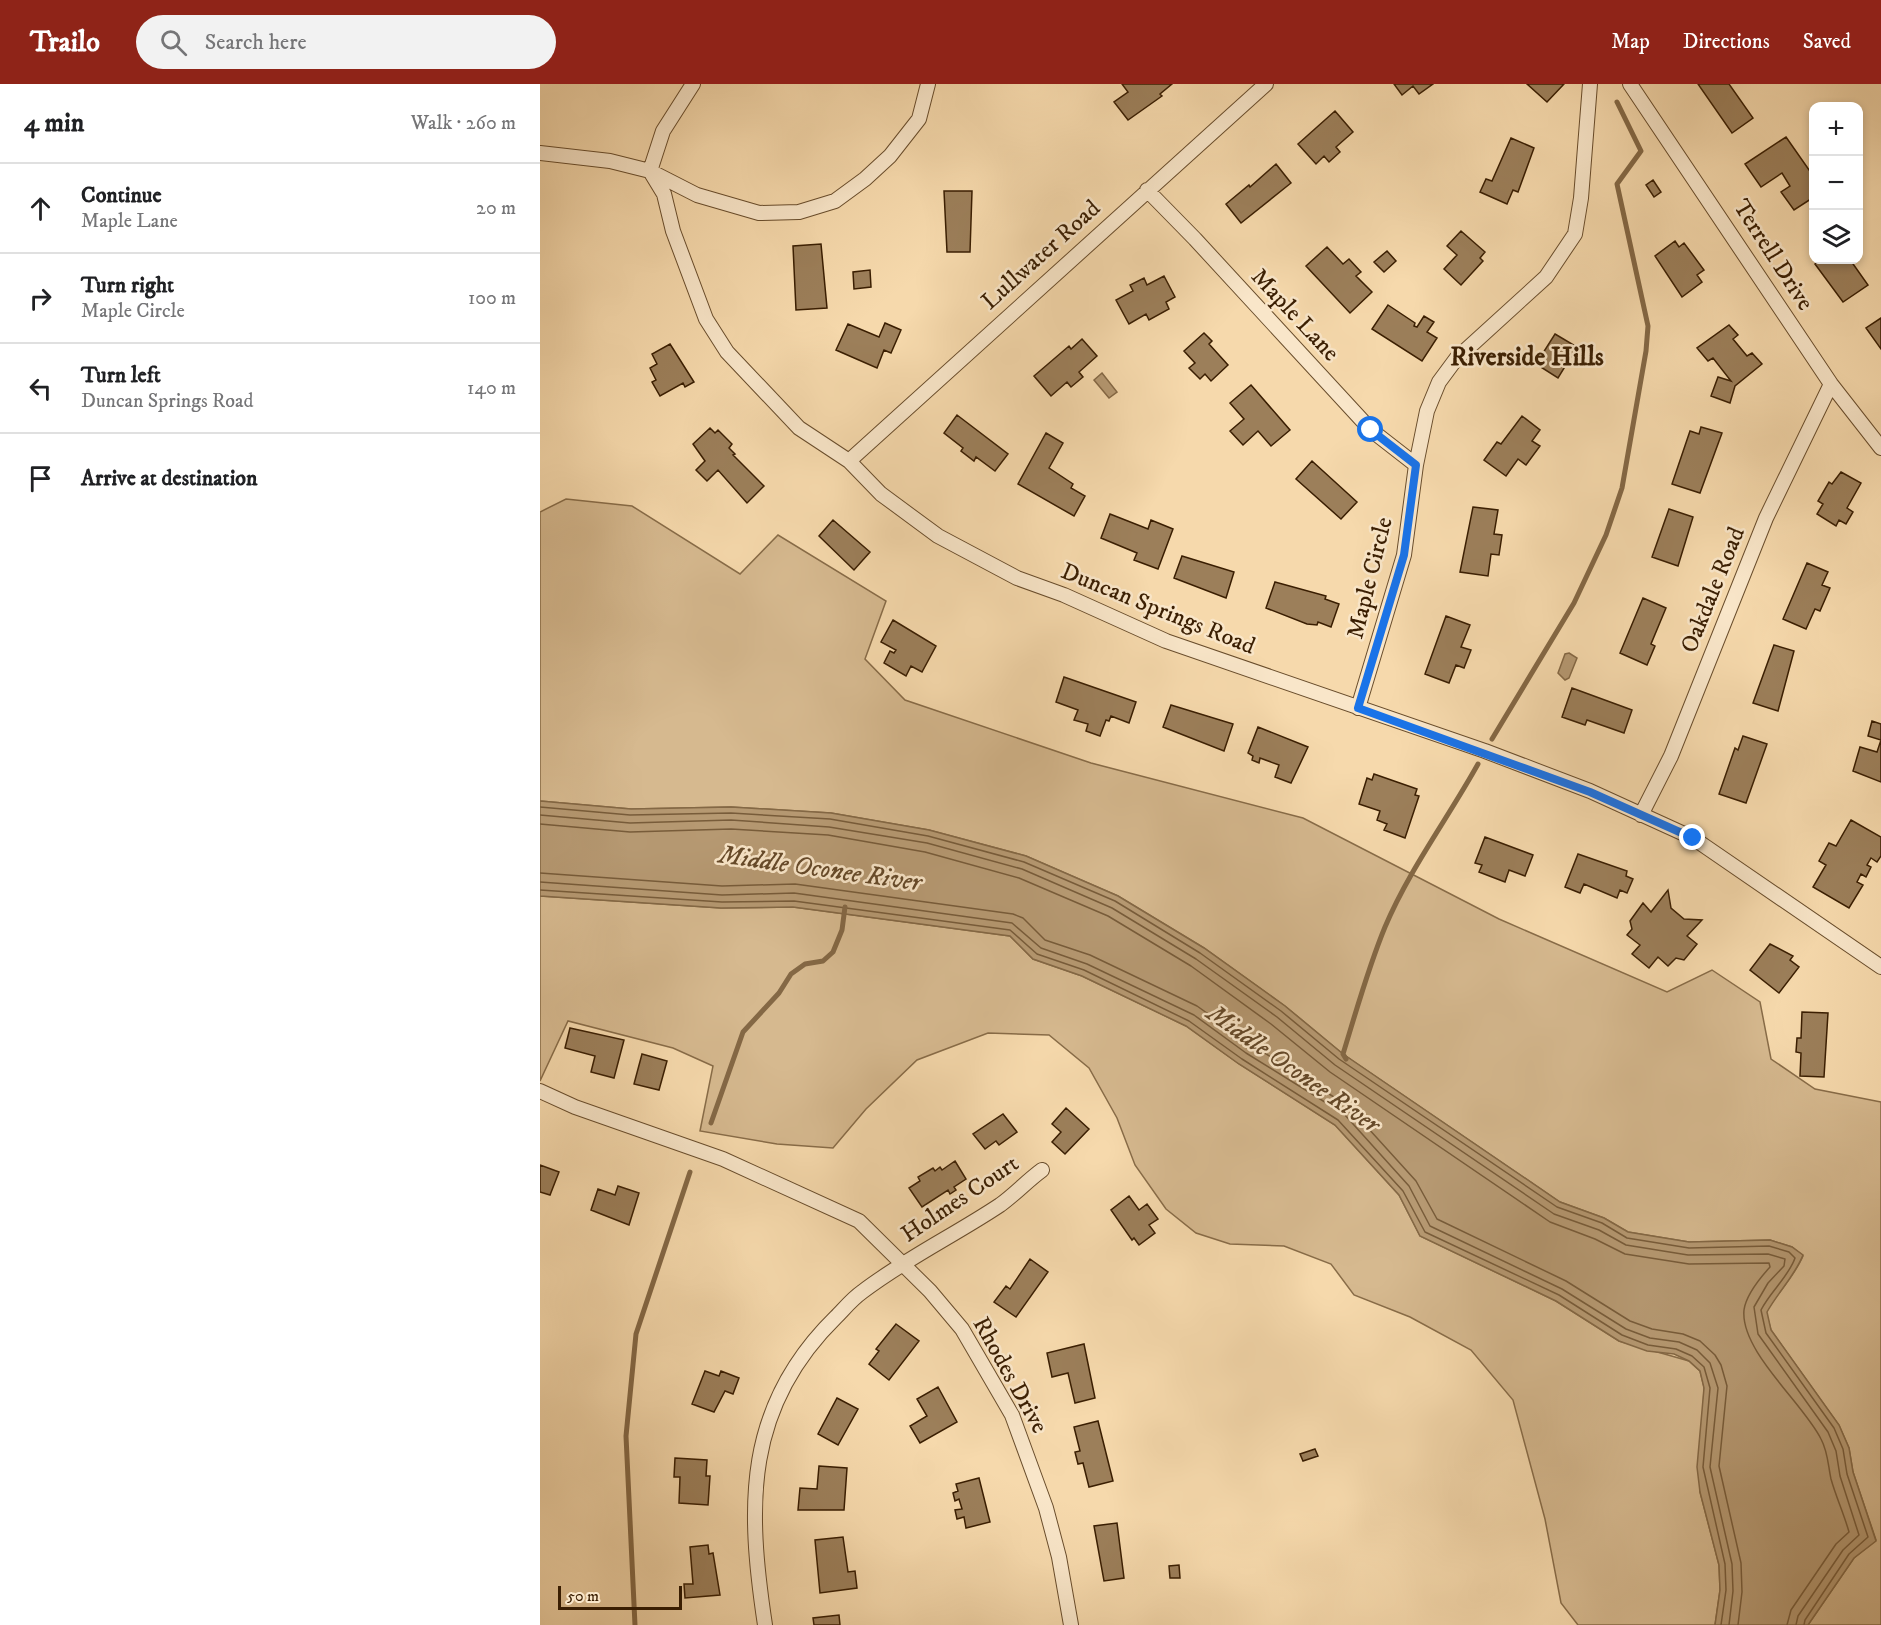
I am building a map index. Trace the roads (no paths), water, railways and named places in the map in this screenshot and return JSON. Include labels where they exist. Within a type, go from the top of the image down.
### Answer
[{"type":"street","points":[[650,171],[663,131],[693,84]]},
{"type":"street","points":[[540,153],[610,161],[650,171],[697,195],[759,213],[799,212],[835,201],[865,179],[890,156],[919,119],[928,84]]},
{"type":"street","name":"Lullwater Road","points":[[849,461],[1266,84]]},
{"type":"street","name":"Maple Circle","points":[[1358,708],[1404,555],[1416,465],[1427,411],[1439,382],[1456,359],[1546,277],[1575,234],[1581,198],[1590,84]]},
{"type":"street","name":"Terrell Drive","points":[[1630,84],[1831,384],[1881,448]]},
{"type":"street","name":"Duncan Springs Road","points":[[650,171],[664,194],[673,231],[706,320],[727,352],[800,428],[849,461],[881,494],[938,536],[1006,573],[1064,594],[1166,641],[1485,752],[1641,814],[1693,838],[1881,966]]},
{"type":"street","name":"Maple Lane","points":[[1147,190],[1371,430],[1416,465]]},
{"type":"street","name":"Oakdale Road","points":[[1641,814],[1671,756],[1766,518],[1831,384]]},
{"type":"street","name":"Rhodes Drive","points":[[540,1091],[574,1107],[723,1159],[859,1221],[930,1291],[962,1329],[1012,1415],[1046,1508],[1059,1557],[1071,1625]]},
{"type":"street","name":"Holmes Court","points":[[765,1625],[758,1562],[756,1487],[762,1438],[779,1391],[815,1337],[861,1292],[937,1241],[1001,1204],[1042,1170]]},
{"type":"water","points":[[1102,373],[1117,392],[1109,398],[1094,380]]},
{"type":"water","points":[[1569,653],[1577,658],[1569,678],[1565,680],[1558,673],[1565,654]]},
{"type":"water","name":"Middle Oconee River","points":[[540,801],[631,809],[731,807],[831,813],[929,830],[1026,856],[1118,896],[1204,948],[1285,1006],[1343,1054],[1560,1202],[1604,1218],[1628,1232],[1689,1242],[1770,1240],[1792,1247],[1803,1255],[1767,1312],[1771,1330],[1839,1425],[1849,1448],[1853,1472],[1876,1541],[1854,1558],[1808,1625],[1715,1625],[1720,1590],[1719,1565],[1700,1492],[1697,1467],[1704,1388],[1700,1371],[1689,1361],[1674,1354],[1647,1351],[1619,1341],[1556,1301],[1420,1236],[1399,1195],[1335,1125],[1239,1064],[1186,1026],[1082,976],[1033,959],[1010,936],[793,907],[721,908],[540,896]]},
{"type":"waterway","points":[[1492,739],[1574,603],[1606,535],[1622,488],[1646,351],[1648,326],[1617,184],[1641,151],[1617,102]]},
{"type":"waterway","points":[[1346,1059],[1343,1054],[1385,927],[1417,865],[1478,764]]},
{"type":"waterway","points":[[711,1123],[743,1032],[779,993],[791,974],[805,964],[823,961],[833,952],[842,930],[845,907]]},
{"type":"waterway","points":[[635,1625],[626,1436],[636,1334],[690,1172]]},
{"type":"district","name":"Riverside Hills","points":[[1527,357]]}]
